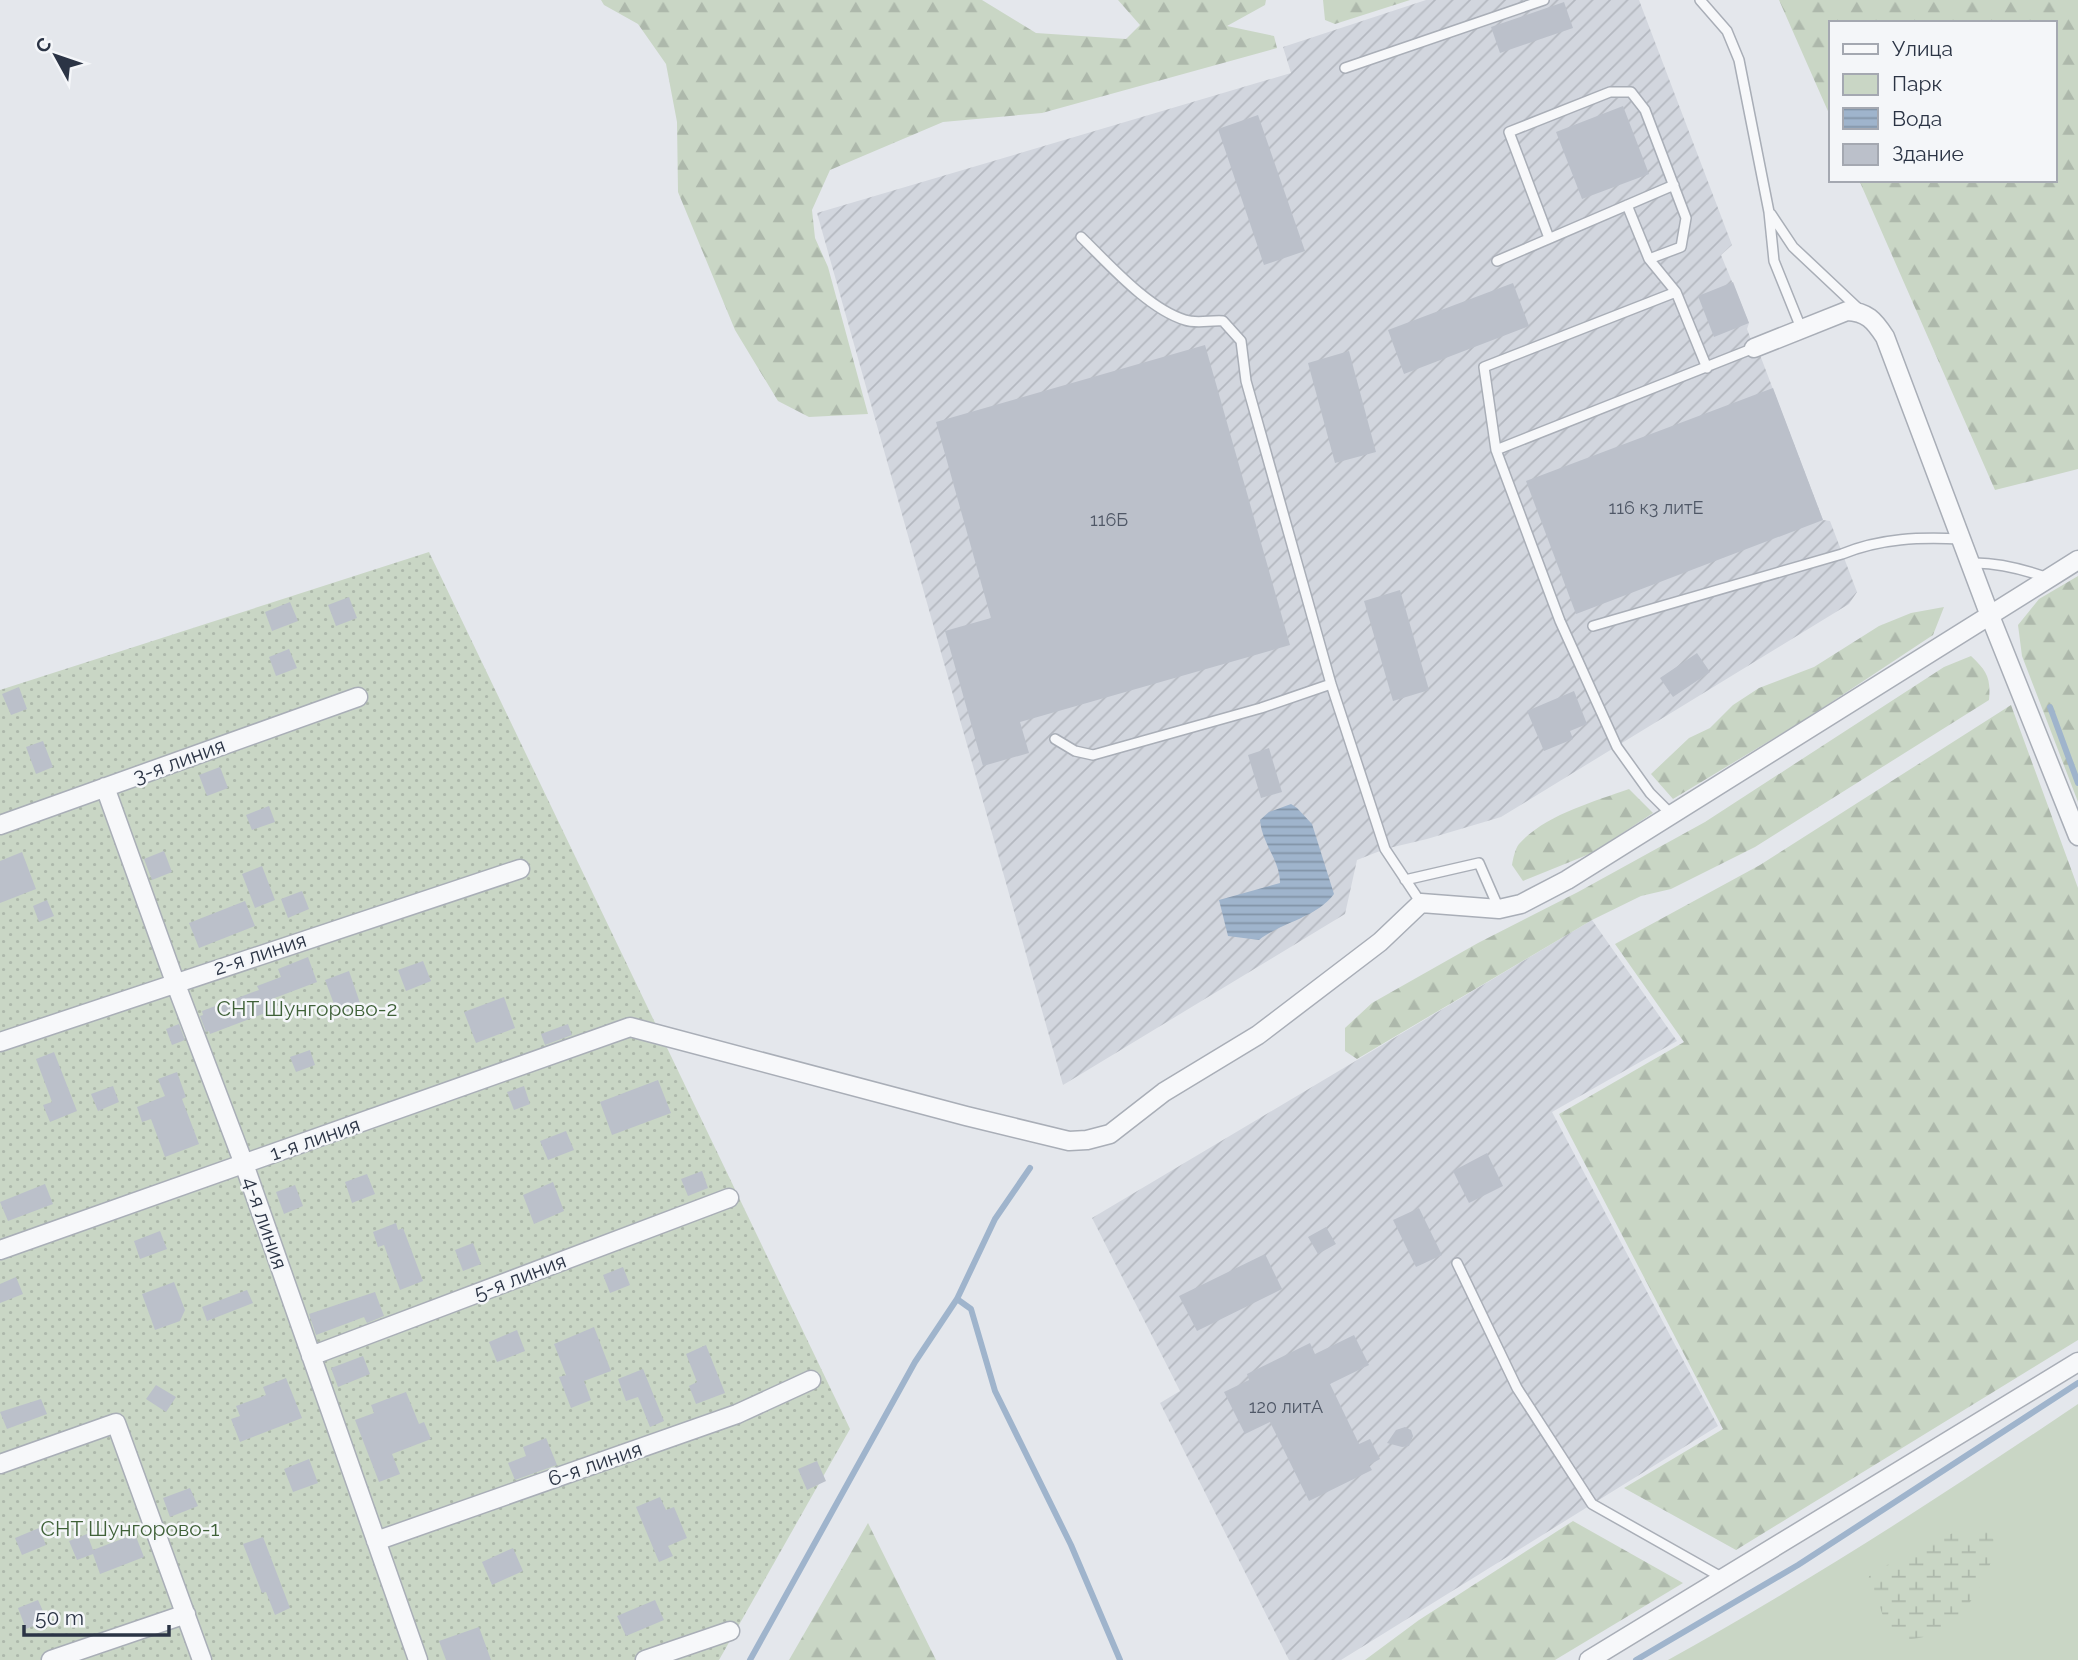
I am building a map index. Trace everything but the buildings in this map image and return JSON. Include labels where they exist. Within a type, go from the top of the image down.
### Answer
[{"type":"street","points":[[1754,348],[1847,311],[1862,312],[1875,321],[1885,337],[1990,615],[2078,836]]},
{"type":"street","points":[[1421,903],[1499,909],[1521,904],[1567,880],[2078,560]]},
{"type":"street","name":"3-я линия","points":[[0,825],[358,698]]},
{"type":"street","name":"4-я линия","points":[[105,788],[244,1164],[418,1660]]},
{"type":"street","name":"2-я линия","points":[[0,1042],[520,869]]},
{"type":"street","name":"1-я линия","points":[[0,1250],[630,1027],[966,1116],[1069,1140],[1087,1140],[1110,1134],[1164,1092],[1258,1035],[1380,942],[1421,903]]},
{"type":"street","name":"5-я линия","points":[[311,1356],[729,1198]]},
{"type":"street","points":[[1589,1660],[2078,1362]]},
{"type":"street","name":"6-я линия","points":[[376,1541],[737,1414],[811,1380]]},
{"type":"street","points":[[0,1464],[116,1423],[202,1660]]},
{"type":"street","points":[[51,1660],[186,1614]]},
{"type":"street","points":[[645,1660],[730,1631]]},
{"type":"lane","points":[[1345,68],[1544,0]]},
{"type":"lane","points":[[1700,0],[1727,30],[1738,60],[1769,212],[1774,261],[1801,328]]},
{"type":"lane","points":[[1549,238],[1509,131],[1610,92],[1630,92],[1645,110],[1686,218],[1681,247],[1649,259]]},
{"type":"lane","points":[[1497,261],[1674,185]]},
{"type":"lane","points":[[1627,205],[1649,259],[1676,292],[1707,368]]},
{"type":"lane","points":[[1769,212],[1793,247],[1862,312]]},
{"type":"lane","points":[[1082,237],[1132,287],[1171,314],[1187,321],[1223,321],[1241,341],[1246,381],[1331,684],[1385,849],[1421,903]]},
{"type":"lane","points":[[1672,815],[1650,793],[1617,747],[1560,621],[1496,450],[1484,367],[1676,292]]},
{"type":"lane","points":[[1496,450],[1754,348]]},
{"type":"lane","points":[[1593,626],[1842,554],[1861,546],[1917,537],[1962,539]]},
{"type":"lane","points":[[1971,563],[1986,562],[2049,578]]},
{"type":"lane","points":[[1055,739],[1075,751],[1093,755],[1261,708],[1331,684]]},
{"type":"lane","points":[[1405,880],[1479,863],[1499,909]]},
{"type":"lane","points":[[1457,1263],[1517,1388],[1591,1504],[1723,1578]]},
{"type":"shaded area","points":[[1426,0],[1639,0],[1732,245],[1721,255],[1749,323],[1747,329],[1754,348],[1760,355],[1823,520],[1830,521],[1857,592],[1849,604],[1501,817],[1385,849],[1357,860],[1345,914],[1063,1085],[817,213],[1291,73],[1283,47]]},
{"type":"shaded area","points":[[1592,920],[1677,1041],[1552,1112],[1718,1426],[1341,1660],[1289,1660],[1160,1403],[1180,1391],[1092,1218]]},
{"type":"green space","points":[[601,0],[982,0],[1036,33],[1126,39],[1140,25],[1118,0],[1266,0],[1265,5],[1227,26],[1274,36],[1277,48],[1042,113],[943,122],[830,170],[812,210],[815,238],[828,267],[868,414],[809,417],[778,401],[735,330],[678,192],[677,122],[666,64],[638,24],[604,5]]},
{"type":"green space","points":[[1323,0],[1410,0],[1335,24],[1325,20]]},
{"type":"green space","points":[[1779,0],[2078,0],[2078,469],[1995,490],[1860,182],[2057,182],[2057,21],[1829,21],[1829,113]]},
{"type":"green space","name":"СНТ Шунгорово-2","points":[[429,552],[850,1429],[719,1660],[0,1660],[0,690]]},
{"type":"green space","points":[[2078,576],[2078,802],[2022,656],[2018,625],[2039,599]]},
{"type":"green space","points":[[1944,607],[1933,635],[1809,717],[1673,799],[1651,774],[1689,738],[1710,728],[1733,705],[1759,688],[1814,667],[1879,626],[1911,613]]},
{"type":"green space","points":[[1971,656],[1987,675],[1989,700],[1755,847],[1671,889],[1641,896],[1592,920],[1357,1059],[1345,1051],[1345,1028],[1372,1003],[1705,822],[1944,667]]},
{"type":"green space","points":[[2011,705],[2078,888],[2078,1340],[1736,1550],[1624,1488],[1723,1429],[1559,1114],[1684,1042],[1615,944],[1760,865]]},
{"type":"green space","points":[[1629,789],[1653,813],[1592,853],[1523,881],[1512,865],[1518,846],[1530,834],[1570,810]]},
{"type":"green space","points":[[2078,1404],[2078,1660],[1668,1660],[1773,1600],[1876,1536]]},
{"type":"green space","points":[[1573,1521],[1683,1583],[1555,1660],[1365,1660],[1419,1620]]},
{"type":"green space","points":[[868,1523],[936,1660],[789,1660]]},
{"type":"green space","points":[[1963,1529],[1984,1529],[1997,1543],[1973,1598],[1947,1626],[1930,1635],[1911,1639],[1890,1637],[1879,1604],[1868,1591],[1869,1576],[1914,1549]]},
{"type":"water","points":[[1291,804],[1312,824],[1334,894],[1318,909],[1259,940],[1228,936],[1219,900],[1280,883],[1260,820],[1269,812]]},
{"type":"waterway","points":[[2050,707],[2078,783]]},
{"type":"waterway","points":[[750,1660],[915,1362],[957,1299],[995,1219],[1030,1168]]},
{"type":"waterway","points":[[957,1299],[971,1309],[995,1391],[1071,1545],[1120,1660]]},
{"type":"waterway","points":[[1636,1660],[1798,1565],[2078,1383]]},
{"type":"park label","name":"СНТ Шунгорово-1","points":[[130,1529]]}]
